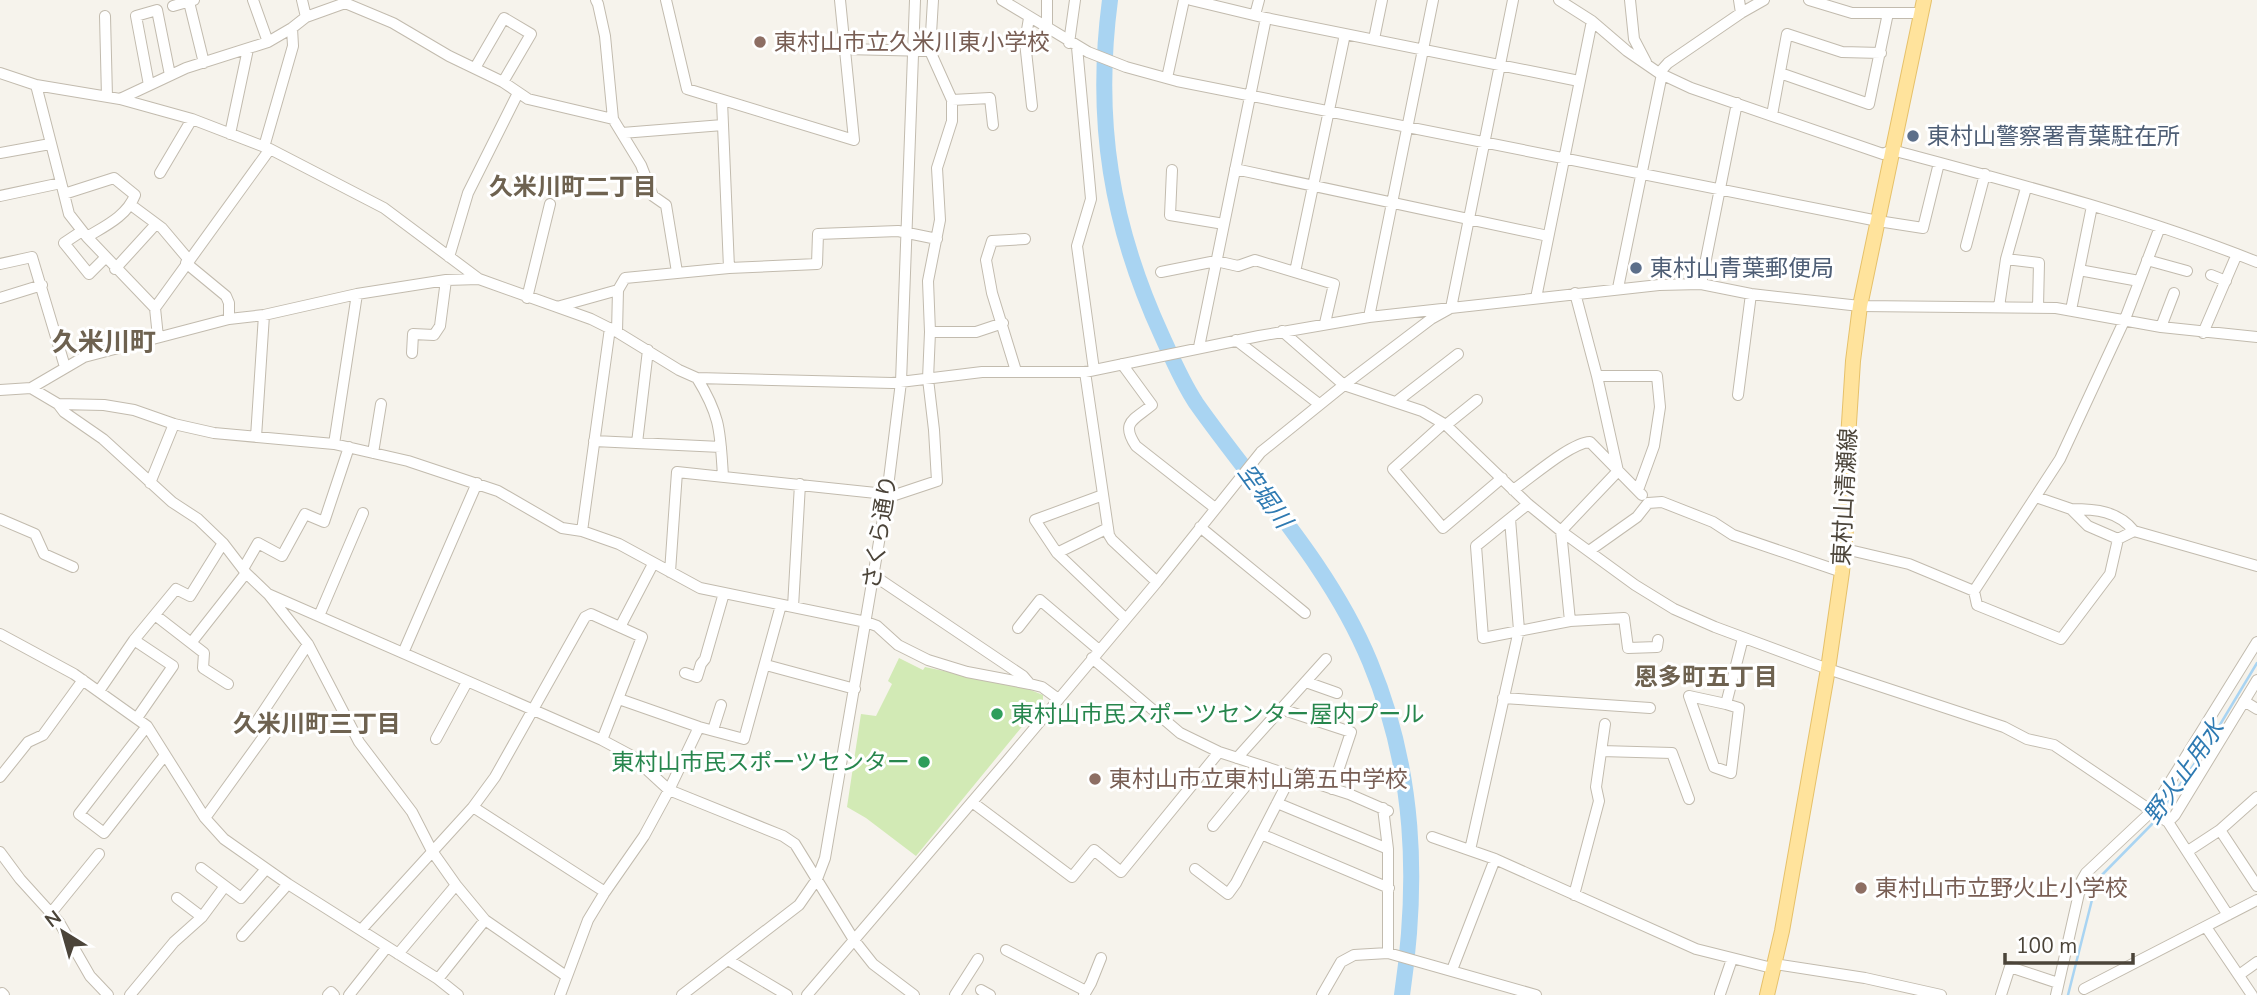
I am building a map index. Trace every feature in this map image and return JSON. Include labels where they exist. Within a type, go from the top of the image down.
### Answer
[{"type":"main road","name":"東村山清瀬線","points":[[1767,995],[1775,964],[1828,668],[1842,572],[1853,361],[1860,306],[1922,7]]},
{"type":"street","points":[[253,0],[268,42]]},
{"type":"street","points":[[302,0],[306,17]]},
{"type":"street","points":[[596,0],[605,36],[613,119],[640,165],[653,196],[666,205],[677,272]]},
{"type":"street","points":[[666,0],[687,89],[853,140],[840,0]]},
{"type":"street","name":"さくら通り","points":[[682,995],[799,905],[817,879],[825,858],[887,495],[901,382],[915,0]]},
{"type":"street","points":[[670,572],[677,472],[887,495],[895,495],[937,481],[928,379],[928,281],[940,220],[937,168],[951,121],[952,100],[930,51],[933,0]]},
{"type":"street","points":[[1002,0],[1073,45],[1126,67],[1167,78],[1878,221],[1923,228],[1939,163]]},
{"type":"street","points":[[1047,0],[1047,29]]},
{"type":"street","points":[[1075,0],[1073,45],[1091,199],[1077,246],[1103,495],[1112,540],[1157,582]]},
{"type":"street","points":[[1167,78],[1184,0]]},
{"type":"street","points":[[1191,0],[1579,81]]},
{"type":"street","points":[[1199,347],[1250,95],[1261,16],[1259,0]]},
{"type":"street","points":[[1374,39],[1382,0]]},
{"type":"street","points":[[1369,317],[1433,0]]},
{"type":"street","points":[[807,995],[1157,582],[1259,454],[1319,404],[1431,319],[1451,308],[1513,0]]},
{"type":"street","points":[[1559,0],[1592,21],[1627,51],[1691,88],[1883,154],[1892,150],[1985,174],[2161,227],[2257,262]]},
{"type":"street","points":[[1630,0],[1634,39],[1647,64]]},
{"type":"street","points":[[1738,0],[1741,13]]},
{"type":"street","points":[[1618,288],[1661,73],[1668,63],[1764,0]]},
{"type":"street","points":[[1809,0],[1843,12],[1888,13],[1922,7]]},
{"type":"street","points":[[173,6],[192,1],[204,63]]},
{"type":"street","points":[[120,99],[170,75],[268,42],[292,29],[306,17],[344,2],[393,23],[503,82],[528,99],[613,119]]},
{"type":"street","points":[[149,85],[136,16],[157,10],[170,75]]},
{"type":"street","points":[[1780,73],[1869,104],[1888,13]]},
{"type":"street","points":[[105,16],[107,97]]},
{"type":"street","points":[[475,68],[504,18],[531,34],[503,82]]},
{"type":"street","points":[[1029,18],[1025,42],[1032,106]]},
{"type":"street","points":[[1536,298],[1592,21]]},
{"type":"street","points":[[155,308],[267,148],[293,47],[292,29]]},
{"type":"street","points":[[1294,272],[1345,34]]},
{"type":"street","points":[[1772,115],[1787,34],[1842,52],[1881,53]]},
{"type":"street","points":[[845,49],[930,51]]},
{"type":"street","points":[[230,134],[248,50]]},
{"type":"street","points":[[0,73],[36,85],[120,99],[192,119],[267,148],[384,208],[479,279],[613,330],[697,378],[901,382],[1016,371],[1089,371],[1282,331],[1410,310],[1451,308],[1618,288],[1701,284],[1751,294],[1860,306],[2038,307],[2071,310],[2161,327],[2257,337]]},
{"type":"street","points":[[36,85],[69,214],[115,269],[155,308],[158,337]]},
{"type":"street","points":[[449,257],[468,193],[518,93]]},
{"type":"street","points":[[952,100],[990,98],[993,125]]},
{"type":"street","points":[[722,101],[729,268]]},
{"type":"street","points":[[1701,284],[1737,103]]},
{"type":"street","points":[[160,173],[192,119]]},
{"type":"street","points":[[622,134],[723,125]]},
{"type":"street","points":[[0,153],[50,144]]},
{"type":"street","points":[[1235,169],[1548,236]]},
{"type":"street","points":[[1172,170],[1170,215],[1224,224]]},
{"type":"street","points":[[1966,246],[1985,174]]},
{"type":"street","points":[[0,196],[63,189],[114,178],[135,195],[131,205],[118,217],[64,243],[89,274],[105,258]]},
{"type":"street","points":[[1999,307],[2006,259],[2025,188]]},
{"type":"street","points":[[527,298],[550,204]]},
{"type":"street","points":[[131,205],[162,228],[188,261],[226,296],[229,318]]},
{"type":"street","points":[[2071,310],[2092,206]]},
{"type":"street","points":[[115,269],[156,224]]},
{"type":"street","points":[[2134,531],[2118,539],[2109,574],[2062,639],[1977,605],[1974,591],[2060,459],[2125,319],[2161,227]]},
{"type":"street","points":[[582,531],[618,290],[625,278],[729,268],[817,264],[818,234],[906,232],[937,239]]},
{"type":"street","points":[[1016,371],[992,293],[986,260],[992,241],[1026,239]]},
{"type":"street","points":[[2203,333],[2237,254]]},
{"type":"street","points":[[0,264],[32,257],[65,367]]},
{"type":"street","points":[[2006,259],[2039,263],[2038,307]]},
{"type":"street","points":[[1161,272],[1216,261],[1238,266],[1255,260],[1334,284],[1325,323]]},
{"type":"street","points":[[2147,260],[2187,271]]},
{"type":"street","points":[[2079,270],[2139,281]]},
{"type":"street","points":[[2211,275],[2226,281]]},
{"type":"street","points":[[0,390],[31,388],[85,357],[229,318],[264,315],[357,293],[446,280],[479,279]]},
{"type":"street","points":[[412,353],[413,334],[434,335],[440,326],[446,280]]},
{"type":"street","points":[[0,298],[42,285]]},
{"type":"street","points":[[557,307],[618,290]]},
{"type":"street","points":[[334,444],[357,293]]},
{"type":"street","points":[[1575,293],[1618,471]]},
{"type":"street","points":[[2161,327],[2174,293]]},
{"type":"street","points":[[1738,395],[1751,294]]},
{"type":"street","points":[[256,437],[264,315]]},
{"type":"street","points":[[930,332],[976,332],[1003,323]]},
{"type":"street","points":[[1282,331],[1344,385],[1422,411],[1444,425],[1560,531],[1674,609],[1743,638],[2004,727],[2027,739],[2054,745],[2167,821],[2228,915]]},
{"type":"street","points":[[1236,340],[1319,404]]},
{"type":"street","points":[[637,443],[648,350]]},
{"type":"street","points":[[1396,402],[1458,354]]},
{"type":"street","points":[[1122,364],[1152,405],[1127,427],[1136,446],[1215,508]]},
{"type":"street","points":[[1597,376],[1657,376],[1660,407],[1654,446],[1638,490]]},
{"type":"street","points":[[697,378],[713,404],[719,422],[723,476]]},
{"type":"street","points":[[31,388],[58,404],[64,412],[103,439],[150,483],[198,519],[223,543],[307,644],[359,742],[412,811],[432,851],[456,885],[485,920],[566,976]]},
{"type":"street","points":[[1477,400],[1393,468],[1443,528],[1502,478]]},
{"type":"street","points":[[58,404],[104,405],[134,410],[174,424],[214,433],[334,444],[447,472],[511,497],[562,528],[582,531],[619,544],[700,588],[866,622],[877,626],[898,645],[928,660],[967,672],[1042,687],[1057,698]]},
{"type":"street","points":[[373,453],[382,404]]},
{"type":"street","points":[[150,483],[174,424]]},
{"type":"street","points":[[594,441],[721,447]]},
{"type":"street","points":[[1513,490],[1572,449],[1590,442],[1648,503]]},
{"type":"street","points":[[191,643],[244,571],[258,543],[282,556],[305,514],[324,522],[349,447]]},
{"type":"street","points":[[1560,531],[1618,471]]},
{"type":"street","points":[[403,653],[477,483]]},
{"type":"street","points":[[793,607],[800,484]]},
{"type":"street","points":[[1103,495],[1035,520],[1057,553],[1125,618]]},
{"type":"street","points":[[2036,497],[2071,509],[2094,509],[2124,519],[2134,531],[2257,566]]},
{"type":"street","points":[[1589,551],[1637,517],[1648,503],[1662,502],[1713,522],[1733,536],[1842,572]]},
{"type":"street","points":[[1528,504],[1476,546],[1483,638],[1570,621],[1624,618],[1628,652],[1657,647],[1658,640]]},
{"type":"street","points":[[2071,509],[2088,526],[2118,539]]},
{"type":"street","points":[[319,617],[363,513]]},
{"type":"street","points":[[0,519],[35,534],[44,554],[73,567]]},
{"type":"street","points":[[1469,850],[1519,630],[1510,519]]},
{"type":"street","points":[[1200,527],[1305,613]]},
{"type":"street","points":[[1057,553],[1108,528]]},
{"type":"street","points":[[1560,531],[1570,621]]},
{"type":"street","points":[[99,691],[134,640],[176,589],[190,596],[223,543]]},
{"type":"street","points":[[1845,549],[1909,564],[1974,591]]},
{"type":"street","points":[[620,627],[653,564]]},
{"type":"street","points":[[873,575],[1012,668],[1030,684]]},
{"type":"street","points":[[685,673],[697,677],[705,659],[724,593]]},
{"type":"street","points":[[268,594],[602,740],[632,756],[669,790],[783,836],[795,844],[854,940],[873,964],[914,995]]},
{"type":"street","points":[[1018,628],[1040,600],[1180,733],[1219,752],[1332,789],[1385,810],[1389,953]]},
{"type":"street","points":[[619,699],[699,727],[744,739],[781,605]]},
{"type":"street","points":[[361,930],[473,807],[495,777],[585,617],[591,614],[642,637],[602,740]]},
{"type":"street","points":[[155,615],[204,653],[203,668],[228,684]]},
{"type":"street","points":[[0,634],[83,680],[147,726],[205,818],[224,839],[288,884],[439,979],[458,995]]},
{"type":"street","points":[[1726,704],[1743,638]]},
{"type":"street","points":[[134,640],[173,666],[137,718]]},
{"type":"street","points":[[2056,995],[2082,880],[2086,873],[2154,812],[2257,642]]},
{"type":"street","points":[[205,818],[267,732],[255,724],[307,644]]},
{"type":"street","points":[[1237,758],[1326,659]]},
{"type":"street","points":[[766,665],[855,689]]},
{"type":"street","points":[[0,777],[28,742],[43,735],[83,680]]},
{"type":"street","points":[[2167,821],[2175,815],[2257,680]]},
{"type":"street","points":[[436,739],[467,682]]},
{"type":"street","points":[[1306,682],[1337,693]]},
{"type":"street","points":[[1689,696],[1726,704],[1739,708],[1731,773],[1714,767],[1689,696]]},
{"type":"street","points":[[1503,698],[1650,708]]},
{"type":"street","points":[[2244,701],[2257,709]]},
{"type":"street","points":[[713,730],[721,705]]},
{"type":"street","points":[[1281,709],[1351,732],[1332,789]]},
{"type":"street","points":[[1574,895],[1599,801],[1596,787],[1605,724]]},
{"type":"street","points":[[147,726],[79,814],[104,833],[165,755]]},
{"type":"street","points":[[560,995],[589,920],[604,892],[644,836],[699,727]]},
{"type":"street","points":[[1601,751],[1672,753],[1689,799]]},
{"type":"street","points":[[972,802],[1072,877],[1094,850],[1121,872],[1219,752]]},
{"type":"street","points":[[1213,826],[1262,766]]},
{"type":"street","points":[[1195,869],[1228,894],[1291,776]]},
{"type":"street","points":[[2188,851],[2220,830],[2257,797]]},
{"type":"street","points":[[1277,803],[1388,849]]},
{"type":"street","points":[[473,807],[604,892]]},
{"type":"street","points":[[2220,830],[2257,886]]},
{"type":"street","points":[[1261,834],[1389,888]]},
{"type":"street","points":[[1432,837],[1495,859],[1696,949],[1768,967],[1775,964],[1865,978],[1941,995]]},
{"type":"street","points":[[0,852],[51,913],[94,991],[108,995]]},
{"type":"street","points":[[51,913],[99,854]]},
{"type":"street","points":[[1452,970],[1495,859]]},
{"type":"street","points":[[201,868],[241,898],[266,869]]},
{"type":"street","points":[[242,936],[288,884]]},
{"type":"street","points":[[398,954],[456,885]]},
{"type":"street","points":[[130,995],[174,942],[202,917],[225,886]]},
{"type":"street","points":[[177,898],[202,917]]},
{"type":"street","points":[[2084,989],[2257,900]]},
{"type":"street","points":[[439,979],[485,920]]},
{"type":"street","points":[[2206,926],[2252,995]]},
{"type":"street","points":[[349,995],[387,947]]},
{"type":"street","points":[[1006,950],[1085,993],[1101,958]]},
{"type":"street","points":[[1322,995],[1341,961],[1354,955],[1389,953],[1452,970],[1500,989],[1536,995]]},
{"type":"street","points":[[1720,994],[1732,959]]},
{"type":"street","points":[[728,960],[788,995]]},
{"type":"street","points":[[955,995],[978,960]]},
{"type":"street","points":[[2239,975],[2257,962]]},
{"type":"street","points":[[2001,995],[2010,967],[2058,983]]},
{"type":"street","points":[[328,995],[331,992],[334,995]]},
{"type":"green space","name":"東村山市民スポーツセンター","points":[[899,658],[923,670],[925,667],[1028,689],[1043,695],[1043,701],[916,856],[847,807],[861,714],[876,716],[892,684],[888,681]]},
{"type":"waterway","name":"空堀川","points":[[1110,0],[1104,88],[1106,130],[1119,213],[1144,295],[1177,370],[1196,403],[1290,528],[1334,592],[1370,662],[1385,703],[1396,743],[1409,826],[1410,910],[1402,995]]},
{"type":"waterway","name":"野火止用水","points":[[2160,814],[2212,738],[2257,663]]},
{"type":"waterway","name":"野火止用水","points":[[2068,995],[2097,880],[2156,820]]},
{"type":"place","name":"東村山市立久米川東小学校","points":[[760,42]]},
{"type":"place","name":"東村山警察署青葉駐在所","points":[[1913,136]]},
{"type":"place","name":"東村山青葉郵便局","points":[[1636,268]]},
{"type":"place","name":"東村山市民スポーツセンター屋内プール","points":[[997,714]]},
{"type":"place","name":"東村山市民スポーツセンター","points":[[924,762]]},
{"type":"place","name":"東村山市立東村山第五中学校","points":[[1095,779]]},
{"type":"place","name":"東村山市立野火止小学校","points":[[1861,888]]},
{"type":"district","name":"久米川町二丁目","points":[[573,187]]},
{"type":"district","name":"久米川町","points":[[104,342]]},
{"type":"district","name":"恩多町五丁目","points":[[1706,677]]},
{"type":"district","name":"久米川町三丁目","points":[[317,724]]}]
